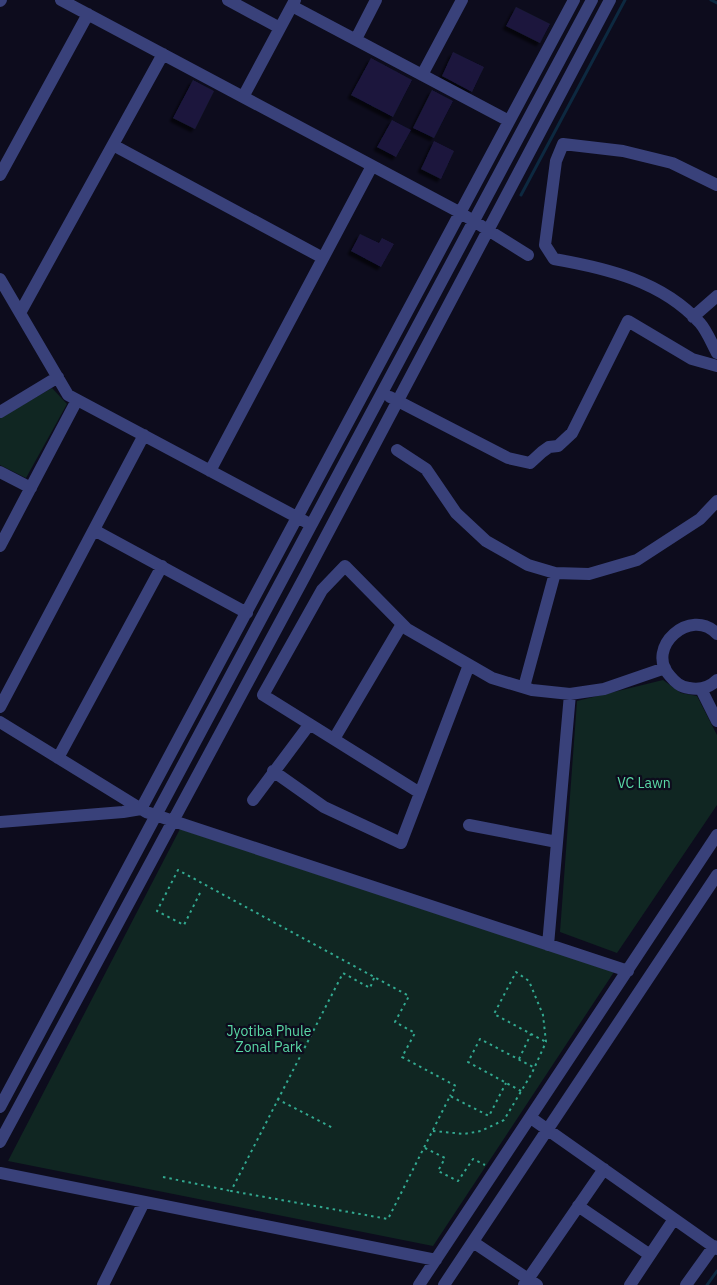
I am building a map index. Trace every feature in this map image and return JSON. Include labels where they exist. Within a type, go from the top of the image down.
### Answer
[{"type":"street","points":[[62,0],[459,212],[528,255]]},
{"type":"street","points":[[228,0],[280,28]]},
{"type":"street","points":[[356,40],[376,0]]},
{"type":"street","points":[[422,75],[462,0]]},
{"type":"street","points":[[141,809],[299,518],[459,212],[574,0]]},
{"type":"street","points":[[0,1107],[313,525],[592,0]]},
{"type":"street","points":[[0,1142],[327,535],[610,0]]},
{"type":"street","points":[[243,97],[294,3],[356,40],[509,121]]},
{"type":"street","points":[[0,176],[88,14]]},
{"type":"street","points":[[20,313],[163,54]]},
{"type":"street","points":[[717,186],[672,163],[623,151],[563,144],[556,161],[545,245],[554,259],[626,275],[665,294],[700,323],[717,353]]},
{"type":"street","points":[[113,145],[323,258]]},
{"type":"street","points":[[210,471],[372,166]]},
{"type":"street","points":[[0,279],[68,395],[313,525],[327,535]]},
{"type":"street","points":[[693,317],[717,296]]},
{"type":"street","points":[[383,394],[508,458],[530,463],[542,452],[558,446],[572,433],[628,321],[692,359],[717,366]]},
{"type":"street","points":[[0,412],[58,377]]},
{"type":"street","points":[[0,546],[78,400]]},
{"type":"street","points":[[0,707],[144,435]]},
{"type":"street","points":[[397,450],[426,469],[456,513],[486,540],[528,565],[555,573],[589,574],[637,560],[700,519],[717,501]]},
{"type":"street","points":[[0,472],[31,488]]},
{"type":"street","points":[[94,530],[247,613]]},
{"type":"street","points":[[58,758],[162,566]]},
{"type":"street","points":[[420,793],[263,695],[322,590],[345,566],[402,624],[492,678],[524,687],[570,694],[604,689],[665,668]]},
{"type":"street","points":[[524,687],[555,573]]},
{"type":"street","points":[[334,739],[402,624]]},
{"type":"street","points":[[717,634],[702,625],[690,625],[679,628],[668,638],[663,651],[665,668],[676,684],[686,688],[701,689],[717,680]]},
{"type":"street","points":[[273,771],[324,807],[401,843],[469,665]]},
{"type":"street","points":[[701,689],[717,721]]},
{"type":"street","points":[[548,945],[570,694]]},
{"type":"street","points":[[0,722],[141,809],[156,816],[628,971]]},
{"type":"street","points":[[253,800],[309,725]]},
{"type":"street","points":[[0,822],[141,809]]},
{"type":"street","points":[[469,825],[557,842]]},
{"type":"street","points":[[419,1285],[717,835]]},
{"type":"street","points":[[444,1285],[717,875]]},
{"type":"street","points":[[619,984],[635,998]]},
{"type":"street","points":[[530,1118],[715,1247],[686,1285]]},
{"type":"street","points":[[473,1242],[530,1283],[578,1206],[604,1169]]},
{"type":"street","points":[[0,1173],[436,1260]]},
{"type":"street","points":[[103,1285],[144,1202]]},
{"type":"street","points":[[578,1206],[650,1255]]},
{"type":"street","points":[[630,1285],[674,1218]]},
{"type":"path","points":[[162,1177],[388,1219],[456,1086],[402,1057],[415,1032],[395,1022],[409,996],[178,870],[157,911],[184,924],[200,893]]},
{"type":"path","points":[[434,1131],[464,1134],[481,1131],[504,1120],[535,1068],[546,1042],[543,1015],[529,981],[516,972],[494,1014],[546,1042]]},
{"type":"path","points":[[231,1190],[343,973],[370,988],[374,978]]},
{"type":"path","points":[[519,1060],[531,1034]]},
{"type":"path","points":[[522,1091],[468,1062],[480,1039],[535,1068]]},
{"type":"path","points":[[450,1096],[489,1116],[506,1083]]},
{"type":"path","points":[[277,1099],[333,1128]]},
{"type":"path","points":[[425,1148],[446,1158],[438,1170],[458,1181],[473,1159],[495,1171]]},
{"type":"green space","points":[[52,388],[67,404],[26,478],[0,465],[0,418]]},
{"type":"green space","name":"VC Lawn","points":[[663,680],[681,693],[697,696],[717,735],[717,805],[617,953],[560,932],[577,701]]},
{"type":"green space","name":"Jyotiba Phule Zonal Park","points":[[180,829],[614,972],[433,1246],[8,1161]]},
{"type":"building","points":[[516,7],[550,24],[540,43],[506,26]]},
{"type":"building","points":[[453,52],[484,67],[472,92],[442,76]]},
{"type":"building","points":[[371,58],[412,80],[393,117],[351,95]]},
{"type":"building","points":[[193,80],[214,91],[195,129],[173,118]]},
{"type":"building","points":[[432,90],[453,101],[434,138],[413,128]]},
{"type":"building","points":[[392,120],[411,130],[396,157],[377,147]]},
{"type":"building","points":[[434,141],[454,151],[441,179],[421,169]]},
{"type":"building","points":[[360,234],[379,243],[382,238],[394,244],[381,267],[351,251]]},
{"type":"waterway","points":[[521,195],[625,0]]},
{"type":"waterway","points":[[711,0],[717,3]]},
{"type":"waterway","points":[[707,1285],[717,1271]]}]
